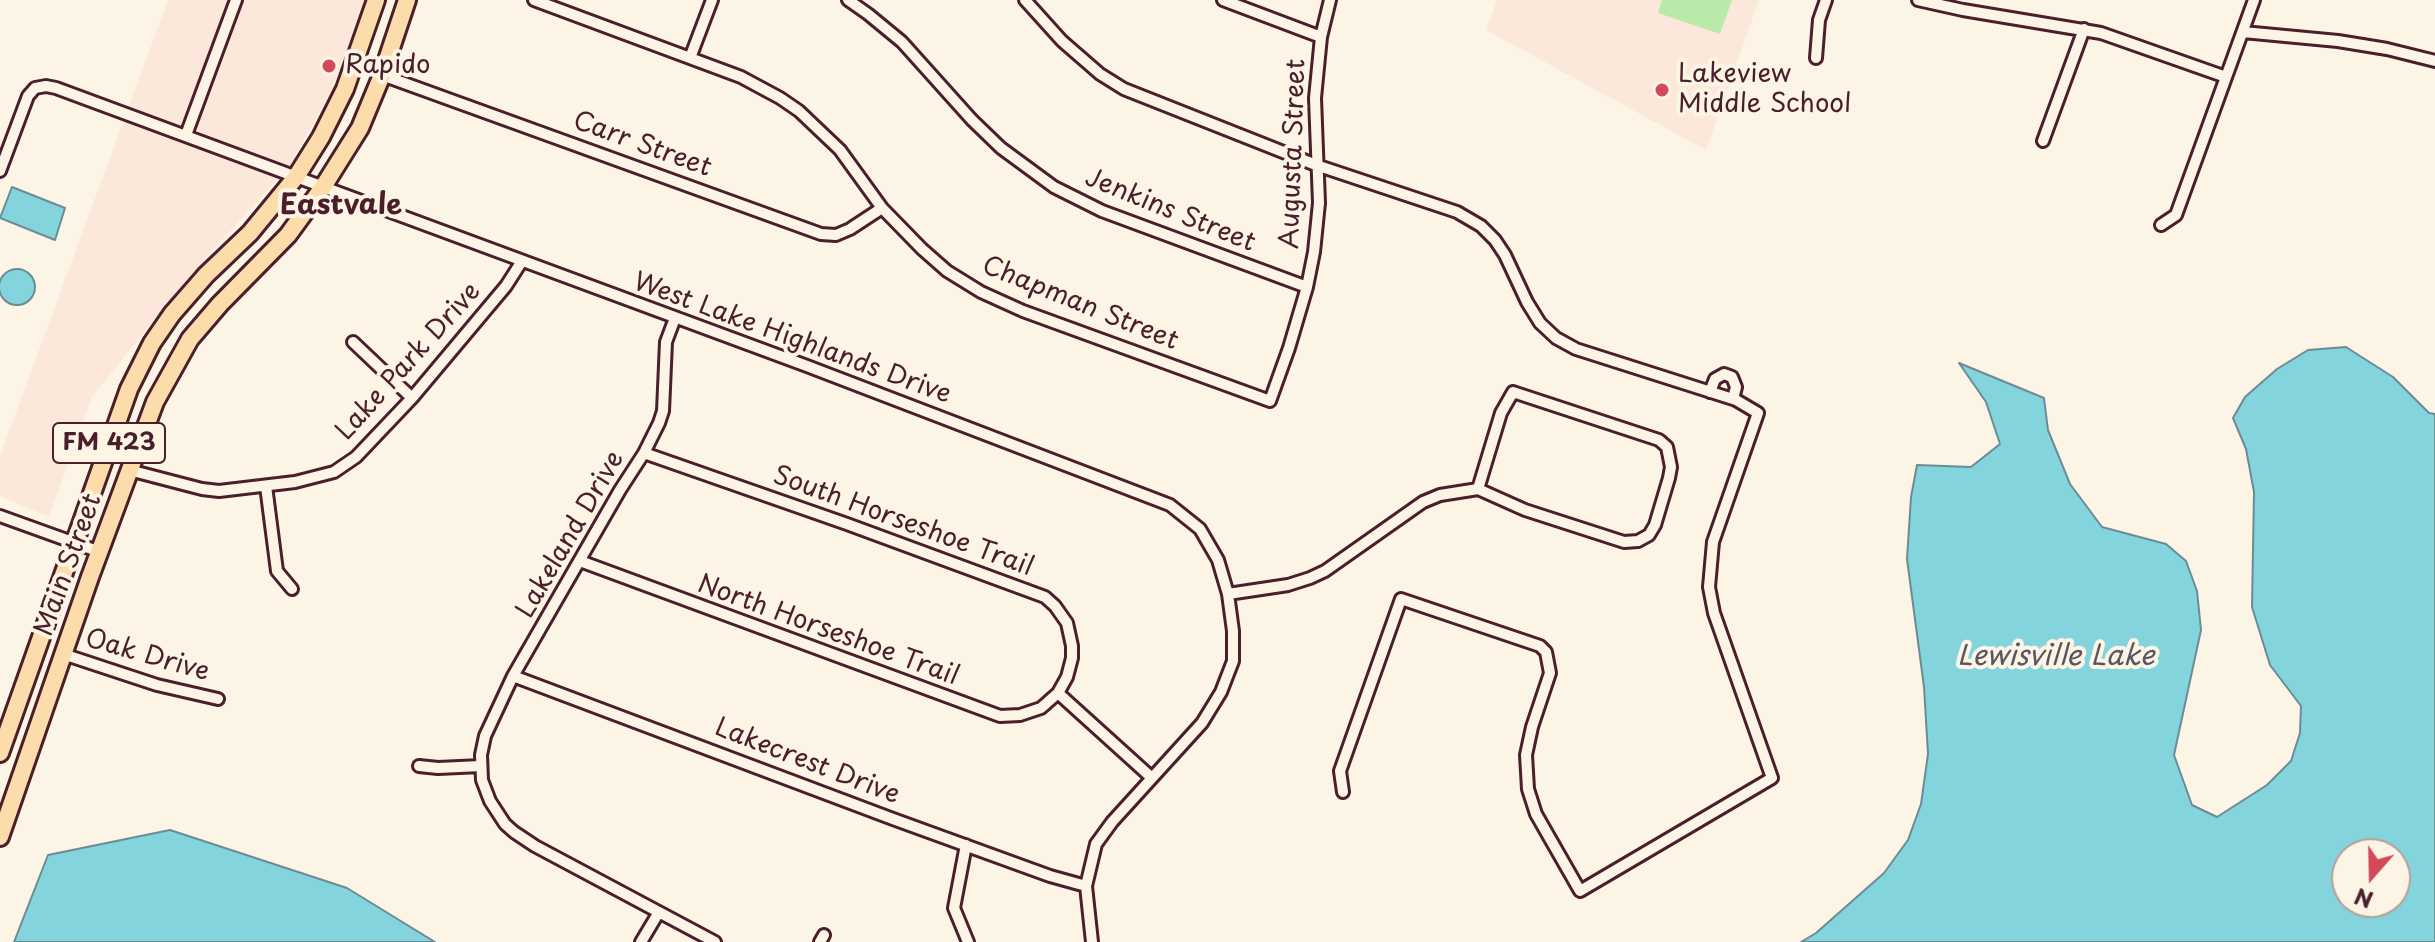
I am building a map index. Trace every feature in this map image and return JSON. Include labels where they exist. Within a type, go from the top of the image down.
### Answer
[{"type":"main road","name":"Main Street","points":[[0,753],[129,389],[152,343],[172,314],[250,233],[296,177],[345,89],[376,0]]},
{"type":"main road","name":"Main Street","points":[[0,837],[155,402],[190,339],[218,305],[288,235],[360,128],[407,0]]},
{"type":"street","points":[[186,135],[236,0]]},
{"type":"street","name":"Chapman Street","points":[[534,0],[741,77],[799,111],[840,150],[882,208],[922,249],[947,271],[981,292],[1023,311],[1270,401]]},
{"type":"street","points":[[690,58],[712,0]]},
{"type":"street","name":"Jenkins Street","points":[[848,0],[902,42],[1001,148],[1054,187],[1102,211],[1307,287]]},
{"type":"street","points":[[1025,0],[1062,41],[1100,74],[1124,89],[1316,165],[1457,212],[1481,226],[1505,255],[1540,323],[1556,338],[1576,349],[1733,399],[1758,413],[1713,542],[1709,587],[1714,613],[1772,778],[1580,891],[1536,814],[1528,789],[1526,755],[1550,673],[1546,652],[1540,646],[1401,599],[1340,771],[1343,792]]},
{"type":"street","points":[[1223,0],[1321,37]]},
{"type":"street","name":"Augusta Street","points":[[1270,401],[1289,348],[1314,252],[1319,203],[1315,98],[1321,37],[1330,0]]},
{"type":"street","points":[[1816,58],[1819,20],[1826,0]]},
{"type":"street","points":[[1918,0],[2084,29],[2226,77]]},
{"type":"street","points":[[2161,225],[2176,215],[2254,0]]},
{"type":"street","points":[[2043,141],[2084,29]]},
{"type":"street","points":[[2243,32],[2338,41],[2435,61]]},
{"type":"street","name":"Carr Street","points":[[382,75],[821,234],[836,235],[882,208]]},
{"type":"street","name":"West Lake Highlands Drive","points":[[0,171],[25,102],[35,88],[56,88],[1170,505],[1200,529],[1210,544],[1228,594],[1233,661],[1228,678],[1202,723],[1096,844],[1086,886],[1092,942]]},
{"type":"street","name":"Lake Park Drive","points":[[129,470],[202,489],[240,490],[334,472],[371,443],[412,398],[506,286],[522,261]]},
{"type":"street","name":"Lakeland Drive","points":[[481,766],[481,745],[513,676],[644,453],[663,411],[665,351],[675,318]]},
{"type":"street","points":[[353,342],[412,398]]},
{"type":"street","points":[[1710,392],[1715,379],[1724,374],[1732,377],[1736,387],[1733,399]]},
{"type":"street","points":[[1228,594],[1288,585],[1310,578],[1325,571],[1423,502],[1440,495],[1478,489],[1525,510],[1624,542],[1638,541],[1649,535],[1655,525],[1669,478],[1670,458],[1667,447],[1659,440],[1513,392],[1501,413],[1478,489]]},
{"type":"street","name":"South Horseshoe Trail","points":[[644,453],[877,534],[1045,597],[1067,623],[1072,646],[1067,677],[1058,693]]},
{"type":"street","points":[[266,486],[277,571],[292,589]]},
{"type":"street","points":[[0,516],[100,552]]},
{"type":"street","name":"North Horseshoe Trail","points":[[580,561],[1000,716],[1020,715],[1041,708],[1058,693]]},
{"type":"street","name":"Oak Drive","points":[[63,654],[136,679],[218,699]]},
{"type":"street","name":"Lakecrest Drive","points":[[513,676],[1050,876],[1086,886]]},
{"type":"street","points":[[1058,693],[1152,778]]},
{"type":"street","points":[[419,766],[481,766],[482,780],[490,801],[514,832],[715,942]]},
{"type":"street","points":[[966,845],[954,908],[968,942]]},
{"type":"street","points":[[641,942],[659,912]]},
{"type":"shaded area","points":[[168,0],[365,0],[331,91],[290,165],[187,279],[92,397],[49,517],[0,496],[0,456]]},
{"type":"shaded area","name":"Lakeview Middle School","points":[[1497,0],[1759,0],[1706,150],[1486,30]]},
{"type":"green space","points":[[1662,0],[1732,0],[1720,34],[1658,13]]},
{"type":"water","points":[[12,187],[65,208],[55,240],[0,218]]},
{"type":"water","points":[[17,269],[30,274],[35,287],[30,300],[17,305],[4,300],[-1,287],[4,274]]},
{"type":"water","name":"Lewisville Lake","points":[[2346,347],[2393,377],[2429,413],[2435,414],[2435,942],[1801,942],[1816,933],[1884,873],[1908,840],[1921,804],[1928,754],[1924,687],[1907,559],[1911,497],[1917,465],[1971,467],[2000,444],[1986,402],[1959,363],[2044,398],[2048,430],[2070,484],[2102,527],[2166,544],[2186,561],[2197,591],[2201,630],[2174,755],[2192,805],[2217,817],[2267,785],[2291,761],[2300,733],[2301,706],[2270,665],[2252,607],[2254,492],[2246,449],[2233,418],[2245,397],[2277,369],[2308,350]]},
{"type":"water","points":[[170,830],[347,888],[435,942],[14,942],[48,855]]},
{"type":"place","name":"Rapido","points":[[329,66]]},
{"type":"place","name":"Lakeview Middle School","points":[[1662,90]]},
{"type":"district","name":"Eastvale","points":[[341,206]]}]
